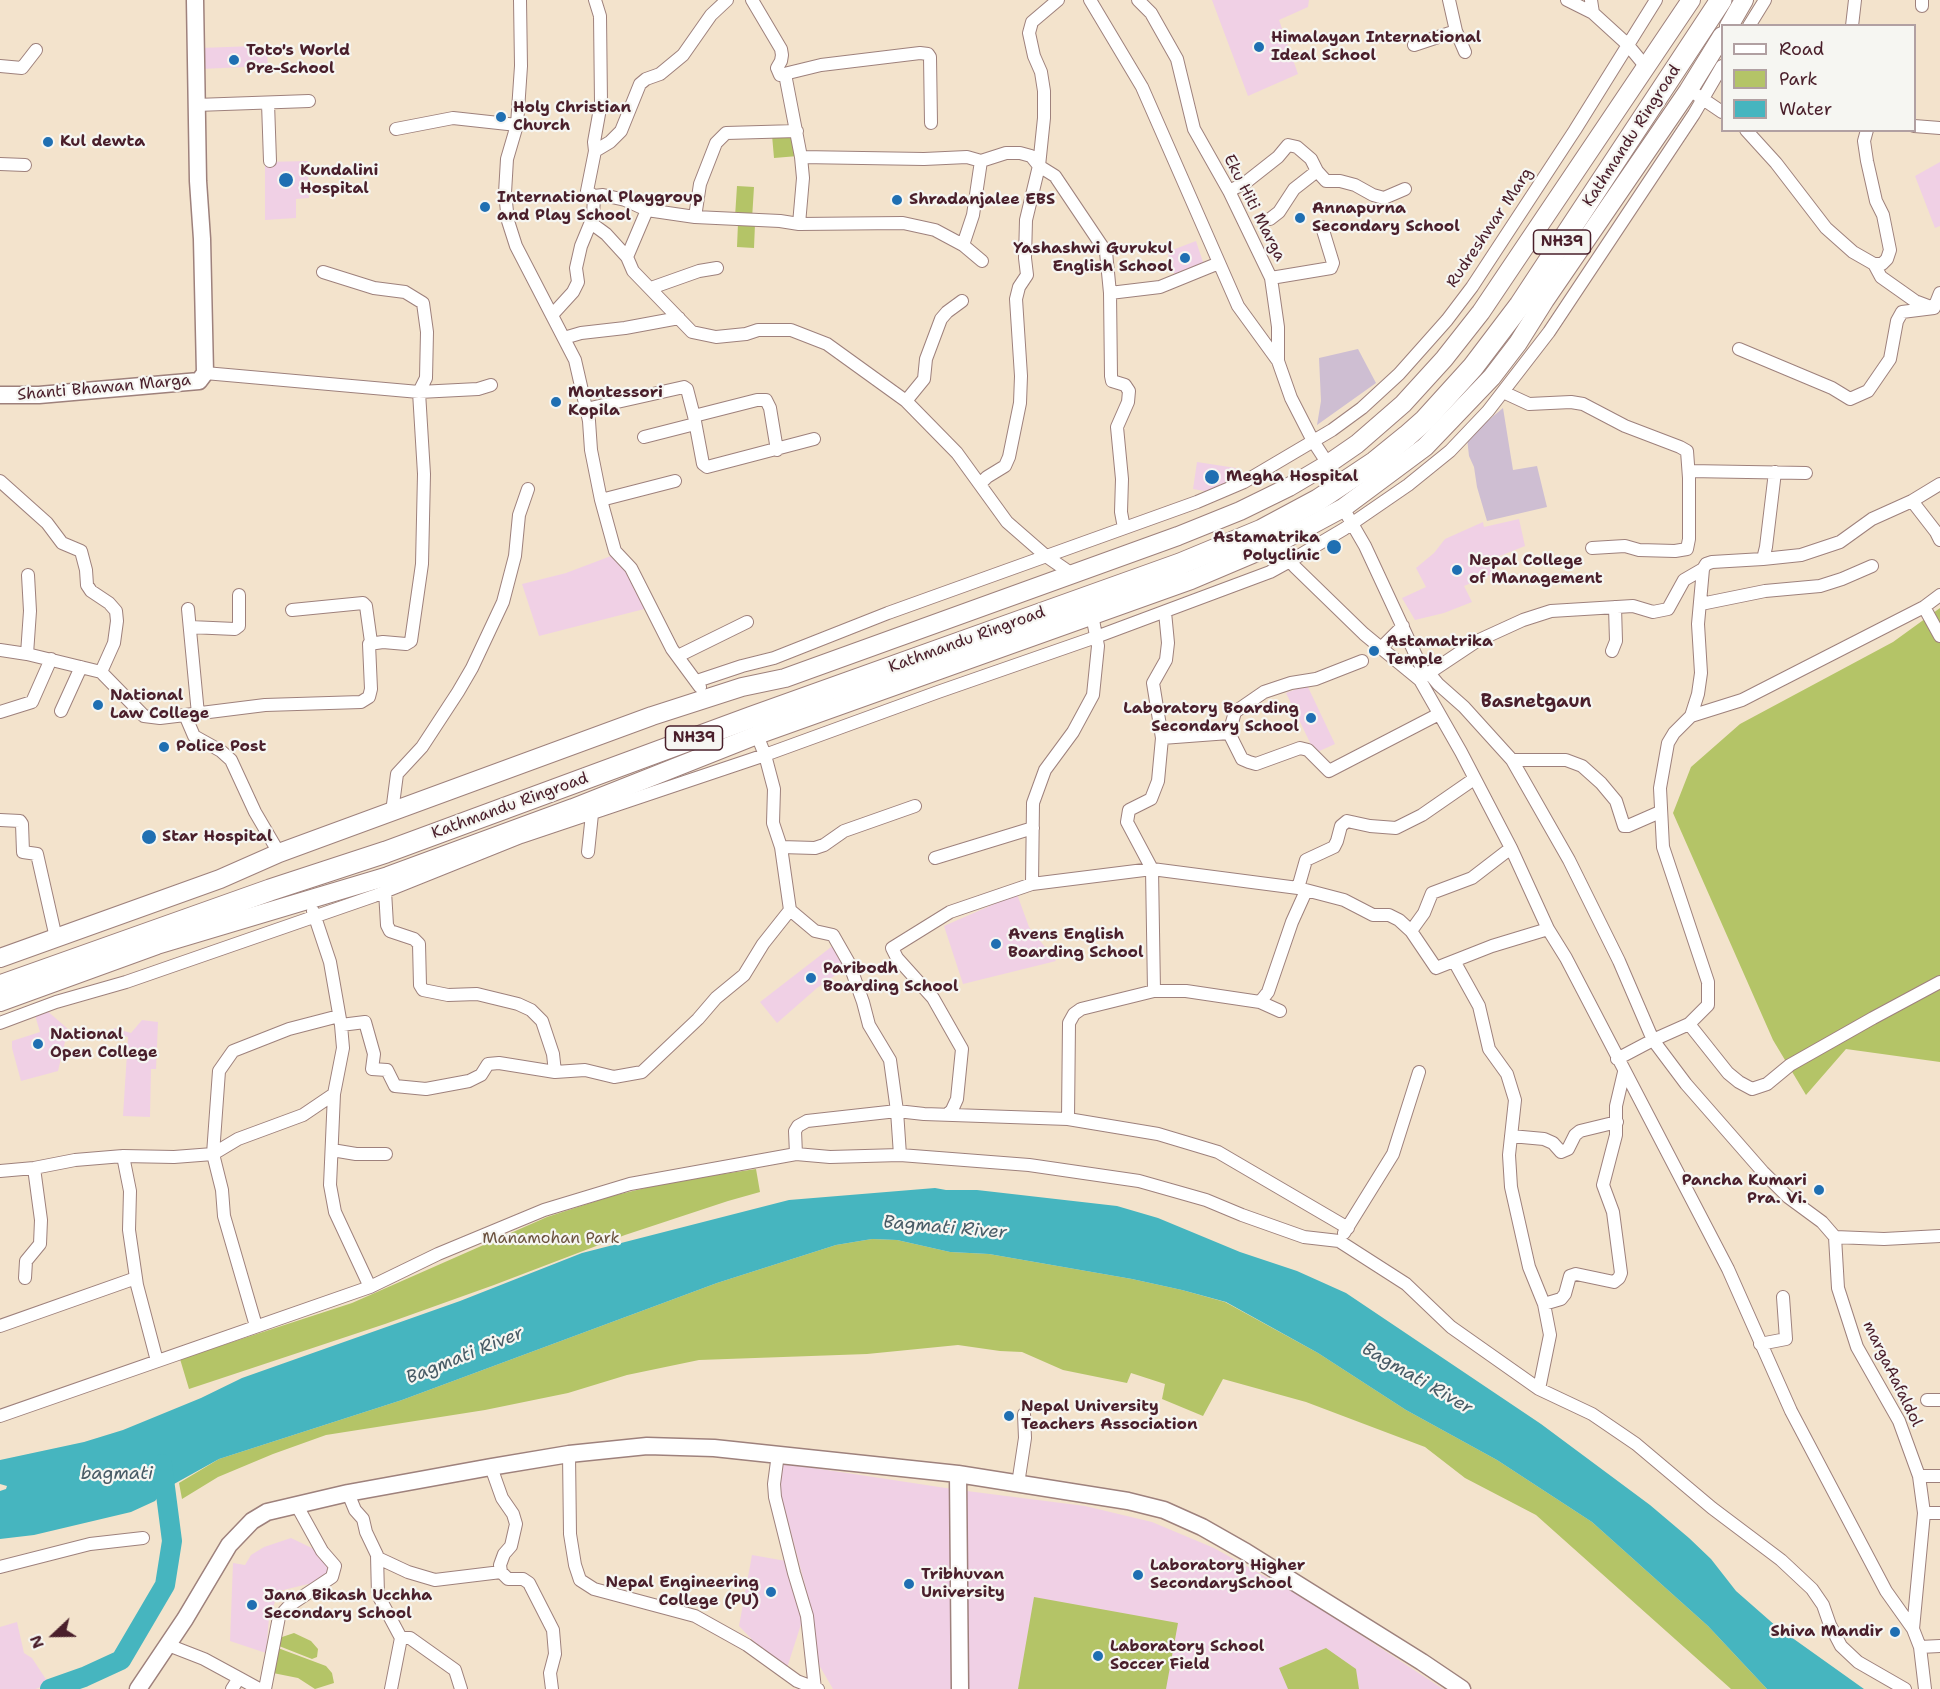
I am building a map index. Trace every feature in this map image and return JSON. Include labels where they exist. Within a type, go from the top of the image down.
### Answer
[{"type":"highway","name":"Kathmandu Ringroad","points":[[0,975],[114,925],[382,841],[502,794],[1180,551],[1272,512],[1298,498],[1369,452],[1419,408],[1451,375],[1493,321],[1531,266],[1708,0]]},
{"type":"highway","name":"Kathmandu Ringroad","points":[[0,986],[155,939],[327,870],[386,852],[1180,564],[1262,530],[1318,500],[1375,462],[1407,435],[1432,412],[1473,367],[1520,305],[1721,0]]},
{"type":"main road","points":[[195,0],[196,105],[205,373]]},
{"type":"main road","points":[[0,958],[56,938],[114,925],[279,853],[652,716],[742,687],[785,678],[1072,574],[1223,519],[1289,487],[1357,444],[1403,404],[1451,350],[1481,312],[1691,0]]},
{"type":"main road","points":[[1730,24],[1744,0]]},
{"type":"main road","points":[[0,1002],[155,939],[312,908],[388,876],[562,812],[757,735],[1191,580],[1348,516],[1425,447],[1492,377],[1518,343],[1545,300],[1695,94],[1721,38]]},
{"type":"main road","name":"Shanti Bhawan Marga","points":[[0,395],[39,395],[199,381],[205,373]]},
{"type":"main road","points":[[138,1689],[230,1545],[252,1521],[267,1512],[348,1493],[491,1467],[569,1454],[647,1446],[714,1448],[958,1474],[1128,1501],[1164,1510],[1202,1527],[1402,1649],[1462,1689]]},
{"type":"main road","points":[[958,1474],[960,1689]]},
{"type":"street","points":[[520,0],[521,66],[516,125],[507,159],[505,193],[508,221],[516,246],[574,360],[586,409],[601,500],[615,551],[631,568],[678,656],[697,681],[706,699]]},
{"type":"street","points":[[595,0],[600,16],[601,103],[587,191],[594,196],[603,195],[625,200],[646,210],[695,217],[780,220],[799,224],[903,223],[935,230],[963,245],[982,261]]},
{"type":"street","points":[[595,151],[621,130],[640,84],[660,74],[682,55],[711,15],[727,0]]},
{"type":"street","points":[[752,0],[781,49],[782,55],[777,68],[780,75],[832,63],[928,54],[930,57],[931,123]]},
{"type":"street","points":[[980,484],[1005,466],[1009,457],[1020,403],[1021,376],[1016,298],[1019,287],[1027,275],[1026,220],[1039,166],[1044,118],[1041,72],[1034,56],[1029,33],[1032,22],[1058,0]]},
{"type":"street","points":[[1090,0],[1142,87],[1238,306],[1278,361]]},
{"type":"street","name":"Eku Hiti Marga","points":[[1138,0],[1150,12],[1177,59],[1194,129],[1229,190],[1271,278],[1278,327],[1278,361],[1291,398],[1313,441],[1328,464]]},
{"type":"street","points":[[1449,0],[1456,31],[1465,52]]},
{"type":"street","points":[[1567,0],[1593,13],[1630,48],[1646,67]]},
{"type":"street","points":[[1591,0],[1593,13]]},
{"type":"street","name":"Rudreshwar Marg","points":[[697,681],[774,658],[888,613],[1197,502],[1244,482],[1332,430],[1362,408],[1391,381],[1447,320],[1472,287],[1615,66],[1630,48],[1656,0]]},
{"type":"street","points":[[1750,24],[1765,0]]},
{"type":"street","points":[[1852,24],[1855,0]]},
{"type":"street","points":[[1414,45],[1456,31]]},
{"type":"street","points":[[0,66],[22,68],[36,50]]},
{"type":"street","points":[[0,1023],[56,1002],[126,982],[312,908],[385,891],[521,837],[765,755],[1096,637],[1270,572],[1290,561],[1348,516],[1380,506],[1450,452],[1488,411],[1549,332],[1694,114],[1695,94],[1721,67]]},
{"type":"street","points":[[785,74],[797,131],[803,178],[799,224]]},
{"type":"street","points":[[1695,94],[1721,111]]},
{"type":"street","points":[[196,105],[309,101]]},
{"type":"street","points":[[268,103],[270,161]]},
{"type":"street","points":[[396,129],[453,118],[516,125]]},
{"type":"street","points":[[1916,126],[1940,128]]},
{"type":"street","points":[[695,217],[700,184],[716,143],[726,133],[797,131]]},
{"type":"street","points":[[1748,132],[1776,163],[1826,228],[1853,252],[1874,264],[1882,264],[1890,250],[1883,215],[1876,201],[1867,161],[1864,141],[1866,132]]},
{"type":"street","points":[[1229,190],[1245,183],[1278,157],[1288,145],[1297,147],[1311,159],[1317,171],[1326,181],[1340,181],[1355,185],[1384,198],[1405,189]]},
{"type":"street","points":[[801,157],[924,159],[968,157],[981,161],[1006,153],[1020,153],[1031,156],[1039,166],[1055,176],[1106,252],[1110,293],[1111,376],[1112,381],[1125,385],[1129,391],[1128,402],[1117,427],[1122,479],[1121,512],[1124,528]]},
{"type":"street","points":[[963,245],[973,215],[981,161]]},
{"type":"street","points":[[0,164],[25,165]]},
{"type":"street","points":[[1270,219],[1279,212],[1294,189],[1317,171]]},
{"type":"street","points":[[552,315],[573,292],[578,282],[576,268],[581,246],[591,223],[594,196]]},
{"type":"street","points":[[627,257],[646,210]]},
{"type":"street","points":[[591,223],[606,234],[627,257],[633,271],[692,332],[716,336],[746,334],[758,330],[791,330],[827,344],[906,401],[957,453],[1007,522],[1046,556],[1072,574]]},
{"type":"street","points":[[1271,278],[1331,268],[1333,263],[1322,227]]},
{"type":"street","points":[[1110,293],[1160,288],[1219,263]]},
{"type":"street","points":[[1874,264],[1881,277],[1915,301],[1937,310]]},
{"type":"street","points":[[651,288],[699,271],[717,268]]},
{"type":"street","points":[[323,272],[374,288],[405,292],[423,303],[427,332],[426,378],[418,392],[424,474],[422,564],[411,641],[406,644],[371,642]]},
{"type":"street","points":[[1937,310],[1940,293]]},
{"type":"street","points":[[906,401],[924,379],[926,359],[941,319],[962,301]]},
{"type":"street","points":[[1739,349],[1832,388],[1850,399],[1868,391],[1890,359],[1896,321],[1902,312],[1937,310]]},
{"type":"street","points":[[564,338],[580,333],[679,318]]},
{"type":"street","points":[[205,373],[418,392],[478,389],[491,385]]},
{"type":"street","points":[[586,409],[684,387],[687,389],[703,465],[706,467],[814,439]]},
{"type":"street","points":[[1503,392],[1529,404],[1571,402],[1602,412],[1625,426],[1680,447],[1687,452],[1689,471],[1687,549],[1639,550],[1625,546],[1592,548]]},
{"type":"street","points":[[644,437],[766,399],[770,408],[777,450]]},
{"type":"street","points":[[1689,471],[1806,473]]},
{"type":"street","points":[[1763,559],[1775,472]]},
{"type":"street","points":[[0,481],[47,523],[62,543],[81,551],[87,585],[91,591],[110,603],[116,611],[114,643],[101,672]]},
{"type":"street","points":[[601,500],[675,481]]},
{"type":"street","points":[[1425,676],[1478,640],[1523,620],[1551,611],[1634,606],[1653,612],[1668,609],[1684,580],[1703,569],[1706,564],[1783,558],[1815,552],[1840,542],[1860,526],[1912,501],[1940,484]]},
{"type":"street","points":[[392,812],[397,774],[422,747],[458,692],[503,602],[515,556],[519,515],[528,489]]},
{"type":"street","points":[[1912,501],[1940,540]]},
{"type":"street","points":[[1348,516],[1403,626],[1439,714],[1511,848],[1548,928],[1566,958],[1728,1269],[1791,1411],[1886,1591],[1913,1629]]},
{"type":"street","points":[[1276,544],[1290,561],[1364,634],[1438,684],[1464,707],[1512,760],[1569,860],[1619,961],[1653,1040],[1686,1084],[1763,1172],[1788,1197],[1822,1222],[1835,1237],[1884,1239],[1940,1236]]},
{"type":"street","points":[[1701,604],[1765,591],[1820,586],[1872,566]]},
{"type":"street","points":[[1617,1059],[1689,1024],[1708,1005],[1708,982],[1666,862],[1660,812],[1660,788],[1668,743],[1690,716],[1698,694],[1701,674],[1698,624],[1703,569]]},
{"type":"street","points":[[27,654],[30,611],[28,575]]},
{"type":"street","points":[[190,627],[235,628],[239,626],[239,595]]},
{"type":"street","points":[[1690,716],[1742,700],[1934,598],[1940,636]]},
{"type":"street","points":[[0,650],[51,659],[101,672],[144,716],[160,718],[265,705],[361,702],[369,697],[371,689],[368,647],[371,642],[366,606],[363,603],[292,610]]},
{"type":"street","points":[[1612,651],[1616,640],[1615,607]]},
{"type":"street","points":[[188,609],[191,714],[194,736],[221,751],[231,760],[255,812],[279,853]]},
{"type":"street","points":[[1154,991],[1152,870],[1127,822],[1129,810],[1151,799],[1158,781],[1162,738],[1154,683],[1166,660],[1168,643],[1165,612]]},
{"type":"street","points":[[1032,884],[1033,803],[1045,770],[1073,732],[1094,695],[1098,646],[1092,615]]},
{"type":"street","points":[[678,656],[747,622]]},
{"type":"street","points":[[1382,648],[1403,626]]},
{"type":"street","points":[[0,712],[32,702],[51,659]]},
{"type":"street","points":[[1362,661],[1316,679],[1291,683],[1264,692],[1235,712],[1229,733],[1242,759],[1256,764],[1300,748],[1308,750],[1329,771],[1439,714]]},
{"type":"street","points":[[61,711],[81,667]]},
{"type":"street","points":[[1162,738],[1229,733]]},
{"type":"street","points":[[757,735],[774,789],[773,823],[781,847],[790,910],[815,931],[833,935],[842,948],[863,1002],[868,1025],[890,1060],[900,1155]]},
{"type":"street","points":[[1512,760],[1566,760],[1582,766],[1616,801],[1624,826],[1629,826],[1660,812]]},
{"type":"street","points":[[1260,1002],[1268,992],[1292,922],[1302,889],[1306,860],[1334,847],[1341,826],[1347,821],[1396,828],[1422,815],[1474,779]]},
{"type":"street","points":[[781,847],[815,848],[824,845],[844,831],[915,806]]},
{"type":"street","points":[[588,852],[592,814]]},
{"type":"street","points":[[0,820],[21,822],[23,852],[37,854],[56,938]]},
{"type":"street","points":[[935,858],[1033,828]]},
{"type":"street","points":[[1411,931],[1424,913],[1431,892],[1472,878],[1511,848]]},
{"type":"street","points":[[947,1115],[957,1099],[962,1049],[933,998],[897,958],[892,948],[950,912],[1032,884],[1152,870],[1302,889],[1344,900],[1373,915],[1389,915],[1411,931],[1436,968],[1492,946],[1548,928]]},
{"type":"street","points":[[385,891],[387,925],[390,931],[414,939],[419,944],[420,985],[423,990],[448,995],[477,994],[518,1004],[531,1010],[542,1021],[553,1054],[555,1072]]},
{"type":"street","points":[[312,908],[330,962],[343,1048],[334,1094],[330,1185],[335,1212],[370,1287]]},
{"type":"street","points":[[256,1326],[224,1216],[222,1190],[213,1154],[219,1071],[233,1050],[289,1029],[340,1020],[365,1022],[374,1054],[372,1069],[387,1070],[395,1086],[426,1089],[469,1080],[480,1075],[488,1064],[499,1063],[555,1072],[585,1070],[614,1077],[642,1072],[684,1033],[716,998],[744,975],[763,944],[790,910]]},
{"type":"street","points":[[1454,961],[1479,1006],[1489,1049],[1508,1074],[1515,1100],[1509,1155],[1511,1186],[1529,1267],[1544,1304],[1550,1335],[1539,1389]]},
{"type":"street","points":[[1689,1024],[1728,1073],[1752,1089],[1767,1084],[1790,1065],[1940,982]]},
{"type":"street","points":[[1068,1119],[1069,1023],[1074,1014],[1081,1009],[1154,991],[1186,991],[1260,1002],[1280,1011]]},
{"type":"street","points":[[1339,1241],[1393,1154],[1419,1072]]},
{"type":"street","points":[[1544,1304],[1561,1299],[1570,1276],[1576,1274],[1614,1282],[1621,1273],[1613,1212],[1603,1185],[1617,1122],[1616,1106],[1624,1072]]},
{"type":"street","points":[[0,1171],[34,1168],[75,1160],[123,1156],[174,1157],[213,1154],[238,1139],[303,1115],[334,1094]]},
{"type":"street","points":[[796,1154],[795,1131],[798,1126],[807,1121],[897,1111],[1068,1119],[1158,1134],[1218,1152],[1348,1228]]},
{"type":"street","points":[[1511,1136],[1545,1138],[1561,1152],[1568,1149],[1575,1135],[1580,1131],[1617,1122]]},
{"type":"street","points":[[333,1150],[356,1154],[386,1154]]},
{"type":"street","points":[[0,1416],[370,1287],[438,1254],[544,1210],[630,1184],[796,1154],[830,1157],[900,1155],[1029,1165],[1139,1181],[1206,1200],[1304,1237],[1339,1241],[1406,1284],[1450,1327],[1539,1389],[1592,1414],[1636,1444],[1712,1508],[1781,1560],[1812,1589],[1823,1605],[1841,1646],[1858,1662],[1905,1689]]},
{"type":"street","points":[[123,1156],[130,1191],[129,1230],[136,1278],[157,1361]]},
{"type":"street","points":[[25,1278],[26,1261],[40,1244],[41,1220],[34,1168]]},
{"type":"street","name":"margaAafaldol","points":[[1835,1237],[1838,1288],[1857,1347],[1899,1421],[1919,1476],[1924,1513],[1913,1629],[1920,1647],[1925,1689]]},
{"type":"street","points":[[0,1326],[136,1278]]},
{"type":"street","points":[[1760,1344],[1786,1339],[1783,1297]]},
{"type":"street","points":[[1927,1400],[1940,1400]]},
{"type":"street","points":[[1018,1484],[1024,1438],[1024,1414]]},
{"type":"street","points":[[569,1454],[570,1534],[580,1580],[594,1589],[695,1616],[747,1645],[797,1681],[816,1689]]},
{"type":"street","points":[[778,1454],[774,1484],[775,1497],[807,1616],[816,1689]]},
{"type":"street","points":[[491,1467],[502,1498],[513,1514],[516,1524],[511,1546],[504,1554],[500,1565],[501,1572],[508,1579],[523,1580],[529,1583],[554,1630],[555,1654],[550,1673],[552,1689]]},
{"type":"street","points":[[1919,1476],[1940,1476]]},
{"type":"street","points":[[348,1493],[355,1510],[363,1519],[366,1532],[378,1558],[378,1595],[400,1638],[391,1689]]},
{"type":"street","points":[[265,1689],[279,1617],[290,1605],[332,1577],[335,1566],[322,1551],[296,1504]]},
{"type":"street","points":[[1924,1513],[1940,1513]]},
{"type":"street","points":[[0,1567],[90,1544],[143,1538]]},
{"type":"street","points":[[378,1558],[408,1572],[435,1580],[501,1572]]},
{"type":"street","points":[[400,1638],[410,1638],[455,1670],[460,1689]]},
{"type":"street","points":[[168,1645],[204,1659],[236,1684],[260,1689]]},
{"type":"street","points":[[1920,1647],[1940,1646]]},
{"type":"shaded area","name":"Himalayan International Ideal School","points":[[1212,0],[1309,0],[1308,7],[1279,20],[1298,74],[1248,96]]},
{"type":"shaded area","name":"Toto's World Pre-School","points":[[255,46],[255,55],[267,54],[268,66],[201,69],[200,48]]},
{"type":"shaded area","name":"Kundalini Hospital","points":[[308,161],[309,198],[296,199],[296,218],[265,220],[265,162]]},
{"type":"shaded area","points":[[1940,162],[1940,226],[1935,228],[1915,176]]},
{"type":"shaded area","name":"Yashashwi Gurukul English School","points":[[1196,241],[1204,265],[1175,275],[1167,252]]},
{"type":"shaded area","points":[[1358,349],[1376,383],[1317,425],[1321,401],[1319,358]]},
{"type":"shaded area","points":[[1503,408],[1513,470],[1537,466],[1547,507],[1487,521],[1474,467],[1469,456],[1467,438]]},
{"type":"shaded area","name":"Megha Hospital","points":[[1197,462],[1236,468],[1235,478],[1228,477],[1227,485],[1219,484],[1218,489],[1211,488],[1210,492],[1193,489]]},
{"type":"shaded area","name":"Nepal College of Management","points":[[1519,519],[1525,546],[1495,558],[1497,572],[1464,586],[1472,602],[1444,613],[1415,620],[1402,598],[1426,587],[1416,568],[1434,553],[1445,539],[1483,522],[1484,527]]},
{"type":"shaded area","points":[[611,556],[635,572],[652,607],[539,636],[522,584],[566,573]]},
{"type":"shaded area","name":"Laboratory Boarding Secondary School","points":[[1307,685],[1335,744],[1315,753],[1286,693]]},
{"type":"shaded area","name":"Avens English Boarding School","points":[[1017,894],[1029,927],[1056,961],[963,984],[944,926]]},
{"type":"shaded area","name":"Paribodh Boarding School","points":[[835,944],[846,968],[817,988],[777,1023],[760,1002]]},
{"type":"shaded area","name":"National Open College","points":[[45,1009],[68,1029],[58,1071],[21,1081],[12,1041],[40,1032],[34,1012]]},
{"type":"shaded area","points":[[142,1020],[158,1022],[156,1069],[151,1069],[150,1117],[123,1116],[128,1037],[114,1034],[114,1028],[131,1033]]},
{"type":"shaded area","points":[[781,1463],[959,1490],[1085,1506],[1152,1522],[1214,1548],[1309,1601],[1443,1689],[833,1689],[815,1658],[810,1604],[778,1484]]},
{"type":"shaded area","name":"Jana Bikash Ucchha Secondary School","points":[[291,1538],[318,1551],[333,1567],[321,1581],[279,1591],[269,1618],[266,1653],[230,1641],[233,1563],[245,1565],[251,1555],[264,1547]]},
{"type":"shaded area","name":"Nepal Engineering College (PU)","points":[[752,1555],[786,1561],[803,1618],[787,1668],[770,1658],[739,1626]]},
{"type":"shaded area","points":[[17,1622],[24,1653],[32,1658],[49,1684],[36,1689],[0,1689],[0,1627]]},
{"type":"green space","points":[[796,133],[798,156],[774,158],[772,135]]},
{"type":"green space","points":[[737,186],[754,187],[752,219],[735,217]]},
{"type":"green space","points":[[738,223],[755,224],[754,248],[737,247]]},
{"type":"green space","points":[[1940,608],[1940,1062],[1846,1049],[1806,1095],[1773,1040],[1673,813],[1691,767],[1740,724],[1893,642]]},
{"type":"green space","name":"Manamohan Park","points":[[756,1169],[760,1192],[625,1235],[385,1324],[189,1389],[180,1359],[352,1303],[547,1217],[612,1196],[670,1182]]},
{"type":"green space","points":[[872,1239],[897,1240],[950,1252],[989,1254],[1132,1279],[1225,1302],[1318,1353],[1406,1410],[1497,1460],[1592,1522],[1708,1626],[1767,1689],[1731,1689],[1536,1515],[1465,1478],[1425,1447],[1306,1402],[1223,1379],[1203,1416],[1162,1399],[1165,1384],[1131,1373],[1127,1383],[1063,1370],[1022,1352],[958,1345],[867,1354],[699,1360],[627,1375],[568,1393],[485,1410],[326,1435],[218,1477],[182,1499],[179,1483],[219,1459],[402,1400],[717,1283],[836,1245]]},
{"type":"green space","name":"Laboratory School Soccer Field","points":[[1034,1597],[1178,1623],[1166,1689],[1018,1689]]},
{"type":"green space","points":[[294,1633],[311,1641],[318,1649],[317,1657],[312,1659],[279,1646],[269,1645],[279,1638]]},
{"type":"green space","points":[[278,1648],[326,1666],[332,1673],[334,1683],[315,1689],[298,1678],[268,1672]]},
{"type":"green space","points":[[1326,1648],[1356,1669],[1359,1689],[1288,1689],[1279,1668]]},
{"type":"water","name":"bagmati","points":[[935,1188],[977,1190],[1117,1206],[1158,1218],[1240,1252],[1297,1271],[1346,1293],[1541,1424],[1650,1505],[1711,1559],[1736,1591],[1777,1627],[1864,1689],[1767,1689],[1708,1626],[1592,1522],[1497,1460],[1406,1410],[1318,1353],[1226,1302],[1132,1279],[989,1254],[950,1252],[897,1240],[872,1239],[836,1245],[717,1283],[402,1400],[219,1459],[165,1489],[155,1501],[131,1512],[34,1535],[0,1539],[0,1491],[6,1489],[7,1486],[0,1484],[0,1460],[84,1442],[123,1430],[201,1398],[242,1378],[460,1301],[582,1253],[789,1200]]},
{"type":"waterway","points":[[50,1689],[121,1660],[165,1585],[172,1541],[162,1464]]},
{"type":"place","name":"Himalayan International Ideal School","points":[[1259,47]]},
{"type":"place","name":"Toto's World Pre-School","points":[[234,60]]},
{"type":"place","name":"Holy Christian Church","points":[[501,117]]},
{"type":"place","name":"Kul dewta","points":[[48,142]]},
{"type":"place","name":"Kundalini Hospital","points":[[286,180]]},
{"type":"place","name":"Shradanjalee EBS","points":[[897,200]]},
{"type":"place","name":"International Playgroup and Play School","points":[[485,207]]},
{"type":"place","name":"Annapurna Secondary School","points":[[1300,218]]},
{"type":"place","name":"Yashashwi Gurukul English School","points":[[1185,258]]},
{"type":"place","name":"Montessori Kopila","points":[[556,402]]},
{"type":"place","name":"Megha Hospital","points":[[1212,477]]},
{"type":"place","name":"Astamatrika Polyclinic","points":[[1334,547]]},
{"type":"place","name":"Nepal College of Management","points":[[1457,570]]},
{"type":"place","name":"Astamatrika Temple","points":[[1374,651]]},
{"type":"place","name":"National Law College","points":[[98,705]]},
{"type":"place","name":"Laboratory Boarding Secondary School","points":[[1311,718]]},
{"type":"place","name":"Police Post","points":[[164,747]]},
{"type":"place","name":"Star Hospital","points":[[149,837]]},
{"type":"place","name":"Avens English Boarding School","points":[[996,944]]},
{"type":"place","name":"Paribodh Boarding School","points":[[811,978]]},
{"type":"place","name":"National Open College","points":[[38,1044]]},
{"type":"place","name":"Pancha Kumari Pra. Vi.","points":[[1819,1190]]},
{"type":"place","name":"Nepal University Teachers Association","points":[[1009,1416]]},
{"type":"place","name":"Laboratory Higher SecondarySchool","points":[[1138,1575]]},
{"type":"place","name":"Tribhuvan University","points":[[909,1584]]},
{"type":"place","name":"Nepal Engineering College (PU)","points":[[771,1592]]},
{"type":"place","name":"Jana Bikash Ucchha Secondary School","points":[[252,1605]]},
{"type":"place","name":"Shiva Mandir","points":[[1895,1632]]},
{"type":"place","name":"Laboratory School Soccer Field","points":[[1098,1656]]},
{"type":"district","name":"Basnetgaun","points":[[1536,702]]},
{"type":"water label","name":"Bagmati River","points":[[945,1228]]},
{"type":"water label","name":"Bagmati River","points":[[465,1356]]},
{"type":"water label","name":"Bagmati River","points":[[1417,1379]]}]
